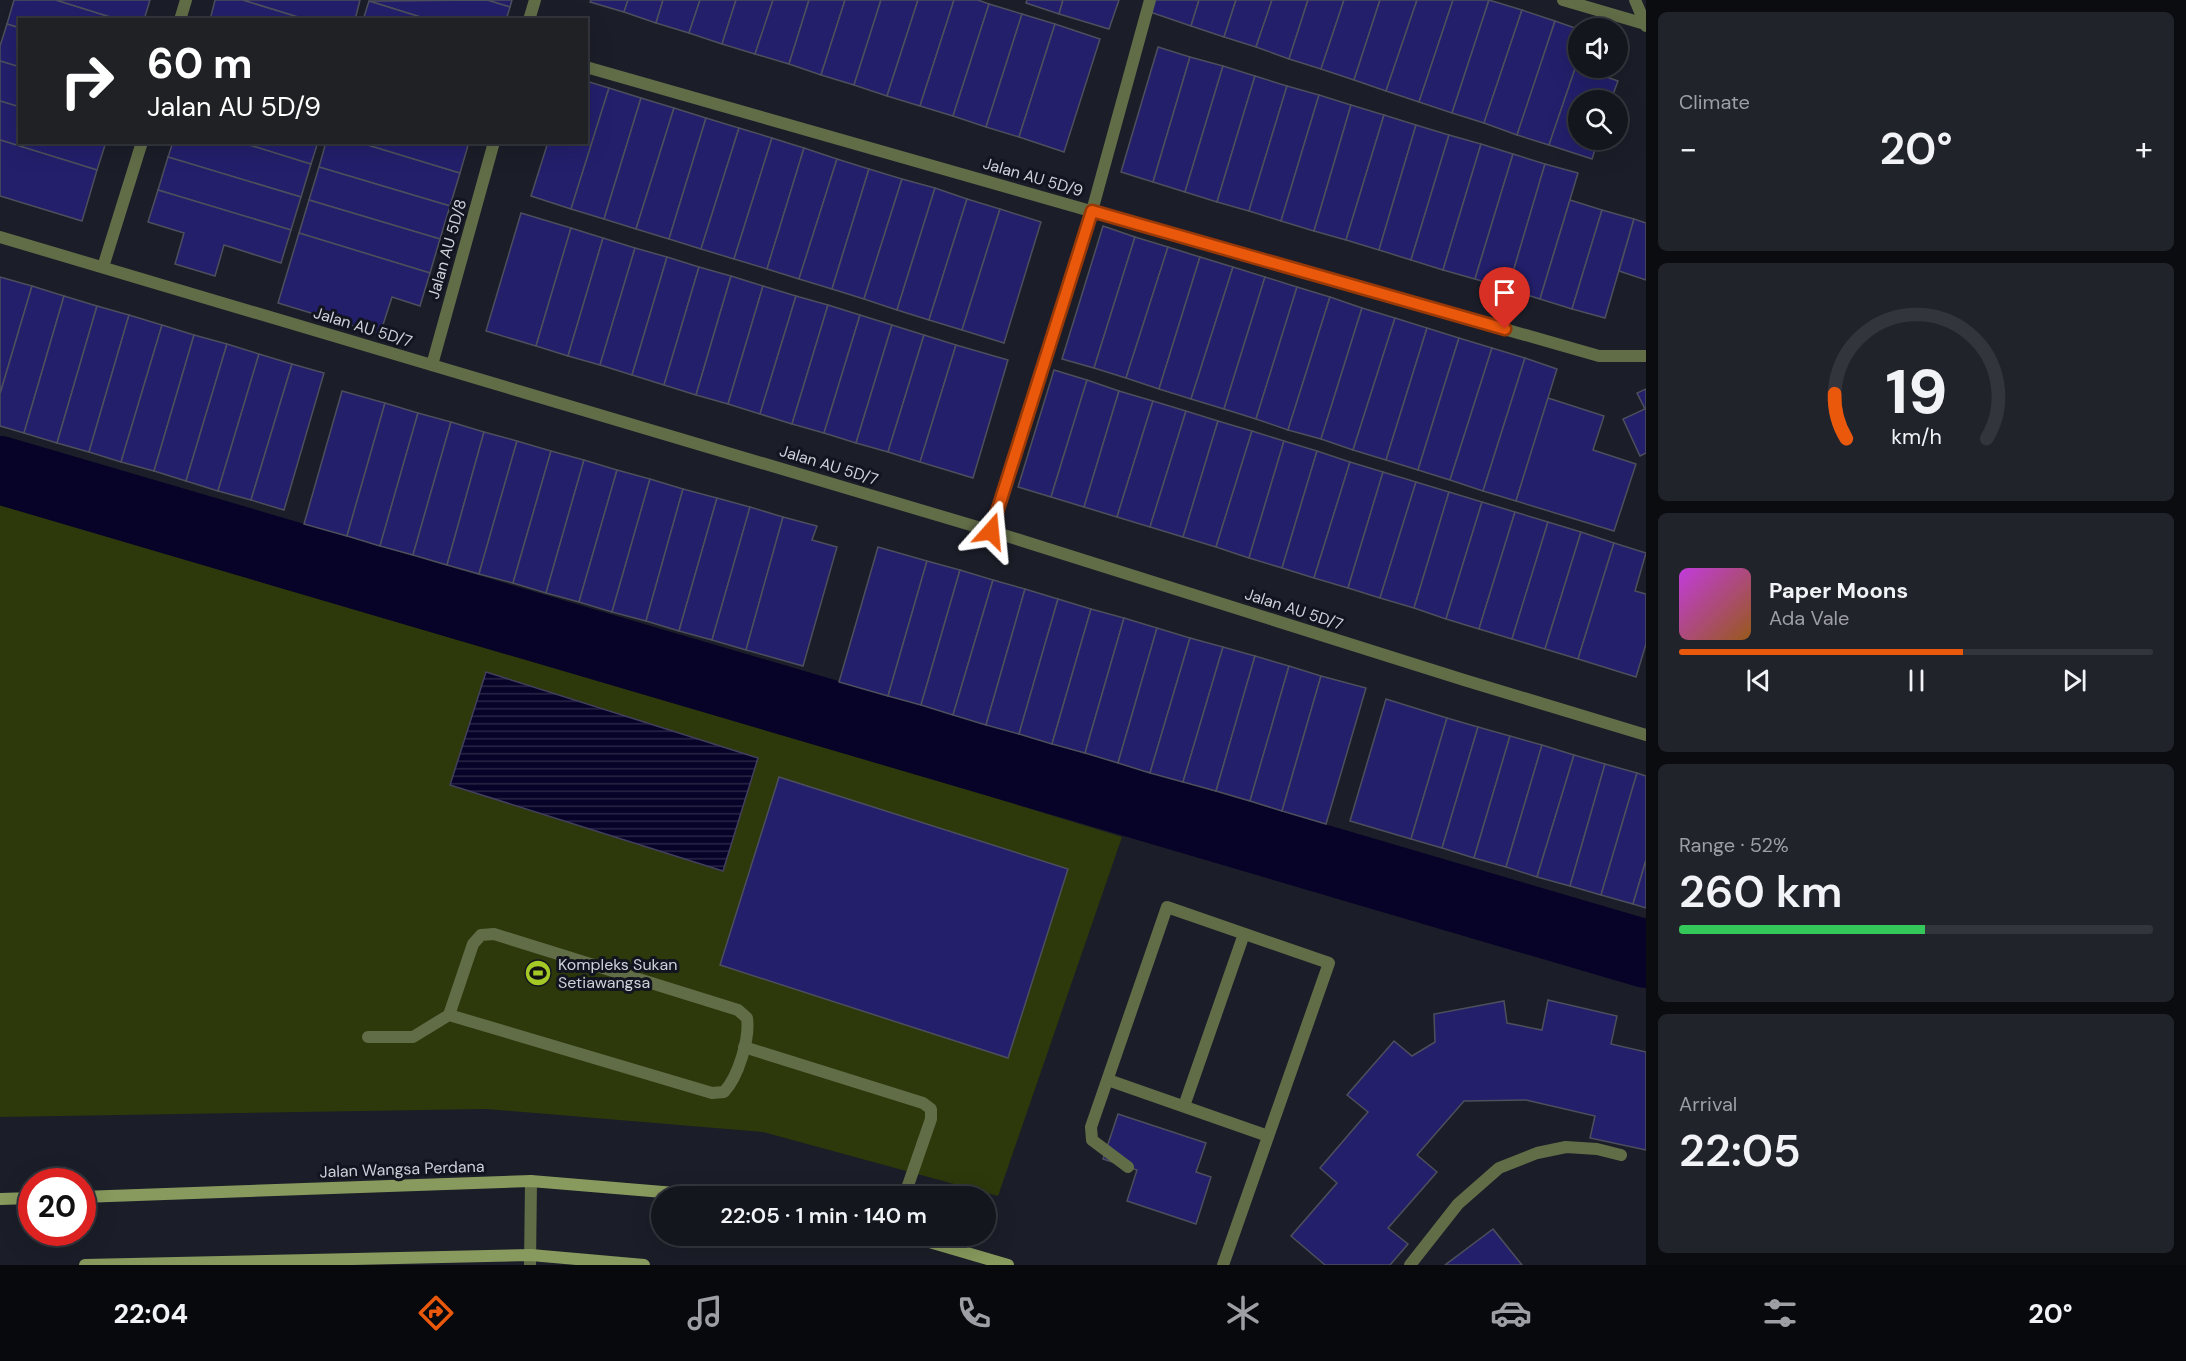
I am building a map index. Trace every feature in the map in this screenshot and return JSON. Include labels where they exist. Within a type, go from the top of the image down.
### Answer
[{"type":"main road","name":"Jalan Wangsa Perdana","points":[[96,1197],[531,1181],[651,1191]]},
{"type":"main road","points":[[0,1199],[18,1198]]},
{"type":"main road","points":[[943,1246],[1008,1265]]},
{"type":"main road","points":[[85,1265],[530,1260],[644,1265]]},
{"type":"street","points":[[181,18],[186,0]]},
{"type":"street","points":[[530,18],[535,0]]},
{"type":"street","points":[[991,531],[1092,211],[1150,0]]},
{"type":"street","points":[[1563,0],[1646,25]]},
{"type":"street","points":[[1635,0],[1646,25]]},
{"type":"street","name":"Jalan AU 5D/9","points":[[588,68],[1599,356],[1646,356]]},
{"type":"street","points":[[103,267],[141,144]]},
{"type":"street","name":"Jalan AU 5D/8","points":[[432,365],[493,144]]},
{"type":"street","name":"Jalan AU 5D/7","points":[[0,237],[991,531],[1646,735]]},
{"type":"street","points":[[1128,1167],[1092,1140],[1091,1127],[1167,907],[1329,963],[1224,1265]]},
{"type":"street","points":[[368,1037],[413,1037],[449,1015],[472,944],[481,935],[494,934],[738,1010],[747,1018],[749,1031],[732,1084],[724,1092],[712,1093],[449,1015]]},
{"type":"street","points":[[1184,1106],[1245,934]]},
{"type":"street","points":[[744,1047],[923,1103],[931,1109],[932,1119],[908,1186]]},
{"type":"street","points":[[1107,1080],[1269,1136]]},
{"type":"street","points":[[1410,1265],[1458,1204],[1499,1168],[1537,1153],[1566,1147],[1597,1149],[1621,1155]]},
{"type":"street","points":[[530,1260],[531,1181]]},
{"type":"green space","name":"Kompleks Sukan Setiawangsa","points":[[0,492],[1122,837],[998,1196],[996,1195],[996,1186],[961,1186],[763,1132],[486,1109],[0,1117]]},
{"type":"shaded area","points":[[486,672],[758,758],[723,871],[450,785]]},
{"type":"building","points":[[14,0],[56,0],[114,18],[18,18],[18,27],[7,24]]},
{"type":"building","points":[[56,0],[150,0],[145,18],[114,18]]},
{"type":"building","points":[[215,0],[243,0],[302,18],[210,18]]},
{"type":"building","points":[[243,0],[360,0],[356,18],[302,18]]},
{"type":"building","points":[[487,0],[512,0],[510,7]]},
{"type":"building","points":[[487,0],[510,7],[507,18],[424,18],[369,1]]},
{"type":"building","points":[[591,0],[628,0],[624,12],[590,2]]},
{"type":"building","points":[[628,0],[663,0],[656,23],[624,12]]},
{"type":"building","points":[[663,0],[700,0],[689,33],[656,23]]},
{"type":"building","points":[[700,0],[736,0],[722,44],[689,33]]},
{"type":"building","points":[[736,0],[773,0],[755,54],[722,44]]},
{"type":"building","points":[[773,0],[809,0],[789,64],[755,54]]},
{"type":"building","points":[[809,0],[845,0],[821,75],[789,64]]},
{"type":"building","points":[[845,0],[881,0],[854,85],[821,75]]},
{"type":"building","points":[[881,0],[918,0],[887,96],[854,85]]},
{"type":"building","points":[[918,0],[954,0],[920,106],[887,96]]},
{"type":"building","points":[[954,0],[978,0],[989,4],[953,116],[920,106]]},
{"type":"building","points":[[1027,0],[1063,0],[1059,14],[1026,3]]},
{"type":"building","points":[[1063,0],[1119,0],[1109,29],[1059,14]]},
{"type":"building","points":[[1154,0],[1199,0],[1191,26],[1150,12]]},
{"type":"building","points":[[1199,0],[1236,0],[1224,37],[1191,26]]},
{"type":"building","points":[[1236,0],[1272,0],[1256,47],[1224,37]]},
{"type":"building","points":[[1272,0],[1308,0],[1289,59],[1256,47]]},
{"type":"building","points":[[1308,0],[1344,0],[1321,69],[1289,59]]},
{"type":"building","points":[[1344,0],[1380,0],[1354,80],[1321,69]]},
{"type":"building","points":[[1380,0],[1417,0],[1386,91],[1354,80]]},
{"type":"building","points":[[1417,0],[1453,0],[1419,102],[1386,91]]},
{"type":"building","points":[[1453,0],[1489,0],[1452,113],[1419,102]]},
{"type":"building","points":[[1489,0],[1522,10],[1484,123],[1452,113]]},
{"type":"building","points":[[369,1],[424,18],[364,18]]},
{"type":"building","points":[[989,4],[1022,14],[986,127],[953,116]]},
{"type":"building","points":[[1522,10],[1555,21],[1517,135],[1484,123]]},
{"type":"building","points":[[1022,14],[1055,24],[1019,137],[986,127]]},
{"type":"building","points":[[1555,21],[1568,26],[1568,78],[1572,78],[1549,145],[1517,135]]},
{"type":"building","points":[[7,24],[18,27],[18,66],[0,61],[0,46]]},
{"type":"building","points":[[1055,24],[1100,39],[1064,152],[1019,137]]},
{"type":"building","points":[[1158,47],[1190,57],[1153,182],[1121,172]]},
{"type":"building","points":[[1190,57],[1223,66],[1185,192],[1153,182]]},
{"type":"building","points":[[0,61],[18,66],[18,106],[0,101]]},
{"type":"building","points":[[1223,66],[1255,76],[1217,202],[1185,192]]},
{"type":"building","points":[[1255,76],[1287,86],[1249,211],[1217,202]]},
{"type":"building","points":[[1572,78],[1610,78],[1618,81],[1615,90],[1568,90],[1568,150],[1595,150],[1592,159],[1549,145]]},
{"type":"building","points":[[588,82],[609,88],[571,209],[531,196],[547,144],[588,144]]},
{"type":"building","points":[[1287,86],[1319,95],[1281,221],[1249,211]]},
{"type":"building","points":[[609,88],[641,98],[604,219],[571,209]]},
{"type":"building","points":[[1319,95],[1351,105],[1314,231],[1281,221]]},
{"type":"building","points":[[641,98],[674,108],[636,229],[604,219]]},
{"type":"building","points":[[0,101],[18,106],[18,144],[105,144],[97,170],[0,140]]},
{"type":"building","points":[[1351,105],[1384,115],[1346,240],[1314,231]]},
{"type":"building","points":[[674,108],[706,118],[669,239],[636,229]]},
{"type":"building","points":[[1384,115],[1416,125],[1379,250],[1346,240]]},
{"type":"building","points":[[706,118],[739,128],[701,249],[669,239]]},
{"type":"building","points":[[1416,125],[1449,135],[1411,260],[1379,250]]},
{"type":"building","points":[[739,128],[772,138],[734,259],[701,249]]},
{"type":"building","points":[[1449,135],[1481,144],[1443,270],[1411,260]]},
{"type":"building","points":[[772,138],[804,148],[767,269],[734,259]]},
{"type":"building","points":[[0,140],[97,170],[82,221],[0,196]]},
{"type":"building","points":[[172,144],[246,144],[311,164],[301,197],[168,157]]},
{"type":"building","points":[[246,144],[317,144],[311,164]]},
{"type":"building","points":[[325,144],[365,144],[460,173],[450,206],[319,167]]},
{"type":"building","points":[[365,144],[468,144],[460,173]]},
{"type":"building","points":[[1481,144],[1513,154],[1475,279],[1443,270]]},
{"type":"building","points":[[804,148],[837,159],[799,279],[767,269]]},
{"type":"building","points":[[1513,154],[1545,164],[1508,289],[1475,279]]},
{"type":"building","points":[[168,157],[301,197],[291,230],[158,190]]},
{"type":"building","points":[[837,159],[869,169],[832,289],[799,279]]},
{"type":"building","points":[[1545,164],[1578,173],[1540,299],[1508,289]]},
{"type":"building","points":[[319,167],[450,206],[440,239],[309,200]]},
{"type":"building","points":[[869,169],[902,179],[864,299],[832,289]]},
{"type":"building","points":[[902,179],[935,188],[897,310],[864,299]]},
{"type":"building","points":[[935,188],[967,199],[929,320],[897,310]]},
{"type":"building","points":[[158,190],[291,230],[281,263],[224,245],[215,276],[175,264],[184,233],[148,222]]},
{"type":"building","points":[[967,199],[1000,209],[962,330],[929,320]]},
{"type":"building","points":[[309,200],[440,239],[430,273],[299,233]]},
{"type":"building","points":[[1570,200],[1602,210],[1572,309],[1540,299]]},
{"type":"building","points":[[1000,209],[1041,222],[1004,343],[962,330]]},
{"type":"building","points":[[1602,210],[1634,219],[1605,318],[1572,309]]},
{"type":"building","points":[[521,213],[571,228],[536,346],[486,331]]},
{"type":"building","points":[[1634,219],[1646,223],[1646,280],[1619,271]]},
{"type":"building","points":[[1103,226],[1135,237],[1094,368],[1062,359]]},
{"type":"building","points":[[571,228],[603,238],[568,356],[536,346]]},
{"type":"building","points":[[299,233],[430,273],[420,306],[392,297],[380,334],[278,303]]},
{"type":"building","points":[[1135,237],[1168,247],[1126,378],[1094,368]]},
{"type":"building","points":[[603,238],[635,248],[600,365],[568,356]]},
{"type":"building","points":[[1168,247],[1200,257],[1159,389],[1126,378]]},
{"type":"building","points":[[635,248],[667,257],[632,375],[600,365]]},
{"type":"building","points":[[667,257],[699,267],[664,385],[632,375]]},
{"type":"building","points":[[1200,257],[1233,267],[1191,399],[1159,389]]},
{"type":"building","points":[[699,267],[731,276],[696,395],[664,385]]},
{"type":"building","points":[[1233,267],[1265,277],[1224,409],[1191,399]]},
{"type":"building","points":[[731,276],[763,286],[728,404],[696,395]]},
{"type":"building","points":[[0,277],[32,286],[0,394]]},
{"type":"building","points":[[1265,277],[1297,287],[1256,419],[1224,409]]},
{"type":"building","points":[[32,286],[64,296],[24,433],[0,426],[0,394]]},
{"type":"building","points":[[763,286],[796,296],[760,414],[728,404]]},
{"type":"building","points":[[1297,287],[1330,297],[1288,430],[1256,419]]},
{"type":"building","points":[[64,296],[97,306],[57,443],[24,433]]},
{"type":"building","points":[[796,296],[828,305],[792,424],[760,414]]},
{"type":"building","points":[[1330,297],[1362,308],[1321,439],[1288,430]]},
{"type":"building","points":[[828,305],[860,315],[824,433],[792,424]]},
{"type":"building","points":[[97,306],[129,315],[89,452],[57,443]]},
{"type":"building","points":[[1362,308],[1395,318],[1353,450],[1321,439]]},
{"type":"building","points":[[129,315],[162,325],[121,462],[89,452]]},
{"type":"building","points":[[860,315],[892,325],[856,443],[824,433]]},
{"type":"building","points":[[1395,318],[1427,328],[1386,460],[1353,450]]},
{"type":"building","points":[[162,325],[194,335],[154,471],[121,462]]},
{"type":"building","points":[[892,325],[924,335],[888,452],[856,443]]},
{"type":"building","points":[[1427,328],[1459,338],[1418,470],[1386,460]]},
{"type":"building","points":[[194,335],[227,344],[186,481],[154,471]]},
{"type":"building","points":[[924,335],[956,345],[920,462],[888,452]]},
{"type":"building","points":[[1459,338],[1492,348],[1450,480],[1418,470]]},
{"type":"building","points":[[227,344],[259,354],[218,491],[186,481]]},
{"type":"building","points":[[956,345],[1008,360],[973,478],[920,462]]},
{"type":"building","points":[[1492,348],[1525,358],[1483,491],[1450,480]]},
{"type":"building","points":[[259,354],[292,364],[251,500],[218,491]]},
{"type":"building","points":[[1525,358],[1557,369],[1516,501],[1483,491]]},
{"type":"building","points":[[292,364],[324,373],[284,510],[251,500]]},
{"type":"building","points":[[1054,370],[1087,380],[1051,497],[1018,487]]},
{"type":"building","points":[[1087,380],[1119,391],[1084,507],[1051,497]]},
{"type":"building","points":[[1646,389],[1646,453],[1640,456],[1623,419],[1645,409],[1637,393]]},
{"type":"building","points":[[342,391],[385,403],[347,536],[304,524]]},
{"type":"building","points":[[1119,391],[1153,401],[1117,517],[1084,507]]},
{"type":"building","points":[[1548,398],[1604,416],[1593,450],[1636,464],[1614,531],[1516,501]]},
{"type":"building","points":[[1153,401],[1186,411],[1150,527],[1117,517]]},
{"type":"building","points":[[385,403],[418,413],[380,546],[347,536]]},
{"type":"building","points":[[1186,411],[1218,421],[1183,537],[1150,527]]},
{"type":"building","points":[[418,413],[451,422],[413,555],[380,546]]},
{"type":"building","points":[[1218,421],[1252,431],[1216,547],[1183,537]]},
{"type":"building","points":[[451,422],[484,432],[447,565],[413,555]]},
{"type":"building","points":[[1252,431],[1284,441],[1249,558],[1216,547]]},
{"type":"building","points":[[484,432],[517,441],[479,574],[447,565]]},
{"type":"building","points":[[517,441],[551,451],[513,583],[479,574]]},
{"type":"building","points":[[1284,441],[1317,451],[1282,568],[1249,558]]},
{"type":"building","points":[[551,451],[584,460],[546,593],[513,583]]},
{"type":"building","points":[[1317,451],[1350,462],[1314,578],[1282,568]]},
{"type":"building","points":[[584,460],[617,470],[579,602],[546,593]]},
{"type":"building","points":[[1350,462],[1383,472],[1348,588],[1314,578]]},
{"type":"building","points":[[617,470],[650,479],[612,612],[579,602]]},
{"type":"building","points":[[1383,472],[1416,482],[1380,598],[1348,588]]},
{"type":"building","points":[[650,479],[683,489],[646,621],[612,612]]},
{"type":"building","points":[[1416,482],[1449,492],[1414,608],[1380,598]]},
{"type":"building","points":[[683,489],[717,498],[679,631],[646,621]]},
{"type":"building","points":[[1449,492],[1482,502],[1446,619],[1414,608]]},
{"type":"building","points":[[717,498],[750,507],[712,640],[679,631]]},
{"type":"building","points":[[1482,502],[1515,512],[1479,629],[1446,619]]},
{"type":"building","points":[[750,507],[783,517],[746,650],[712,640]]},
{"type":"building","points":[[1515,512],[1548,522],[1512,639],[1479,629]]},
{"type":"building","points":[[783,517],[817,526],[812,540],[837,547],[803,666],[746,650]]},
{"type":"building","points":[[1548,522],[1581,532],[1545,649],[1512,639]]},
{"type":"building","points":[[1581,532],[1614,543],[1578,659],[1545,649]]},
{"type":"building","points":[[1614,543],[1646,553],[1635,591],[1646,594],[1646,644],[1636,677],[1578,659]]},
{"type":"building","points":[[878,547],[927,561],[888,696],[839,682]]},
{"type":"building","points":[[927,561],[960,570],[921,705],[888,696]]},
{"type":"building","points":[[960,570],[993,580],[953,715],[921,705]]},
{"type":"building","points":[[993,580],[1025,589],[986,725],[953,715]]},
{"type":"building","points":[[1025,589],[1058,599],[1019,734],[986,725]]},
{"type":"building","points":[[1058,599],[1091,609],[1052,744],[1019,734]]},
{"type":"building","points":[[1091,609],[1124,618],[1085,753],[1052,744]]},
{"type":"building","points":[[1124,618],[1157,628],[1118,763],[1085,753]]},
{"type":"building","points":[[1157,628],[1190,638],[1150,773],[1118,763]]},
{"type":"building","points":[[1190,638],[1223,647],[1183,782],[1150,773]]},
{"type":"building","points":[[1223,647],[1255,656],[1216,791],[1183,782]]},
{"type":"building","points":[[1255,656],[1289,666],[1250,801],[1216,791]]},
{"type":"building","points":[[1289,666],[1321,676],[1282,811],[1250,801]]},
{"type":"building","points":[[1321,676],[1366,688],[1326,824],[1282,811]]},
{"type":"building","points":[[1386,699],[1447,718],[1411,839],[1350,821]]},
{"type":"building","points":[[1447,718],[1478,727],[1442,848],[1411,839]]},
{"type":"building","points":[[1478,727],[1510,736],[1474,858],[1442,848]]},
{"type":"building","points":[[1510,736],[1542,745],[1506,867],[1474,858]]},
{"type":"building","points":[[1542,745],[1574,755],[1537,877],[1506,867]]},
{"type":"building","points":[[1574,755],[1605,764],[1570,886],[1537,877]]},
{"type":"building","points":[[1605,764],[1637,773],[1601,895],[1570,886]]},
{"type":"building","points":[[1637,773],[1646,776],[1646,860],[1633,904],[1601,895]]},
{"type":"building","points":[[779,777],[1068,869],[1008,1058],[720,965]]},
{"type":"building","points":[[1646,860],[1646,908],[1633,904]]},
{"type":"building","points":[[1548,1000],[1617,1016],[1611,1044],[1646,1052],[1646,1150],[1590,1138],[1595,1116],[1526,1100],[1464,1101],[1417,1155],[1437,1172],[1388,1228],[1408,1244],[1390,1265],[1325,1265],[1291,1236],[1337,1183],[1320,1168],[1368,1112],[1347,1095],[1394,1041],[1412,1056],[1435,1042],[1434,1014],[1504,1001],[1507,1023],[1542,1030]]},
{"type":"building","points":[[1118,1114],[1206,1143],[1196,1172],[1211,1177],[1196,1224],[1127,1201],[1137,1170],[1103,1159]]},
{"type":"building","points":[[1493,1229],[1522,1265],[1445,1265]]},
{"type":"waterway","points":[[0,470],[1646,954]]},
{"type":"place","name":"Kompleks Sukan Setiawangsa","points":[[538,973]]},
{"type":"route","points":[[991,531],[1092,211],[1505,329]]}]
